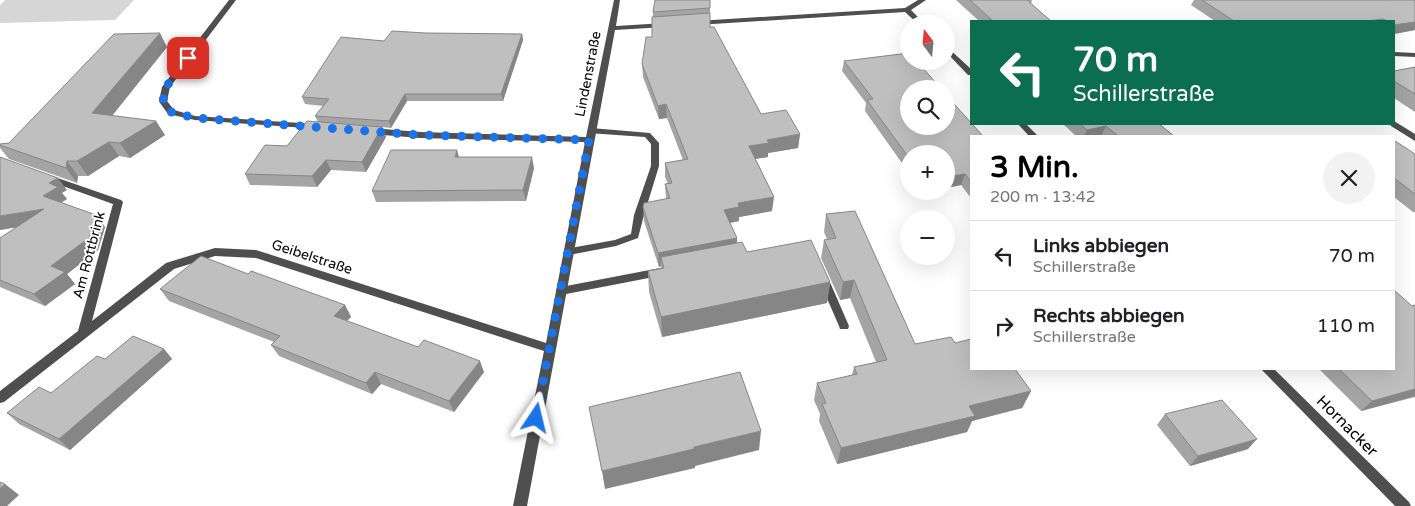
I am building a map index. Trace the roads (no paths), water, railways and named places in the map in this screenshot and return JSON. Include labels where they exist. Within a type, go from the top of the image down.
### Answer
[{"type":"street","points":[[234,0],[166,87],[163,101],[171,112],[195,118],[322,128]]},
{"type":"street","name":"Lindenstraße","points":[[520,506],[617,0]]},
{"type":"street","points":[[690,23],[908,10],[923,0]]},
{"type":"street","points":[[908,10],[913,15]]},
{"type":"street","points":[[611,28],[670,24]]},
{"type":"street","points":[[1395,54],[1415,55]]},
{"type":"street","points":[[955,57],[970,72]]},
{"type":"street","points":[[1023,125],[1033,135]]},
{"type":"street","points":[[1395,125],[1415,138]]},
{"type":"street","points":[[362,131],[420,135],[647,135],[654,143],[655,166],[639,215],[635,236],[616,243],[569,251]]},
{"type":"street","name":"Am Rottbrink","points":[[37,174],[118,202],[83,334]]},
{"type":"street","name":"Geibelstraße","points":[[83,334],[170,266],[215,252],[256,254],[550,348]]},
{"type":"street","points":[[561,291],[675,270]]},
{"type":"street","points":[[820,272],[844,326]]},
{"type":"street","points":[[0,398],[83,334]]},
{"type":"street","name":"Hornacker","points":[[1268,370],[1404,506]]}]
